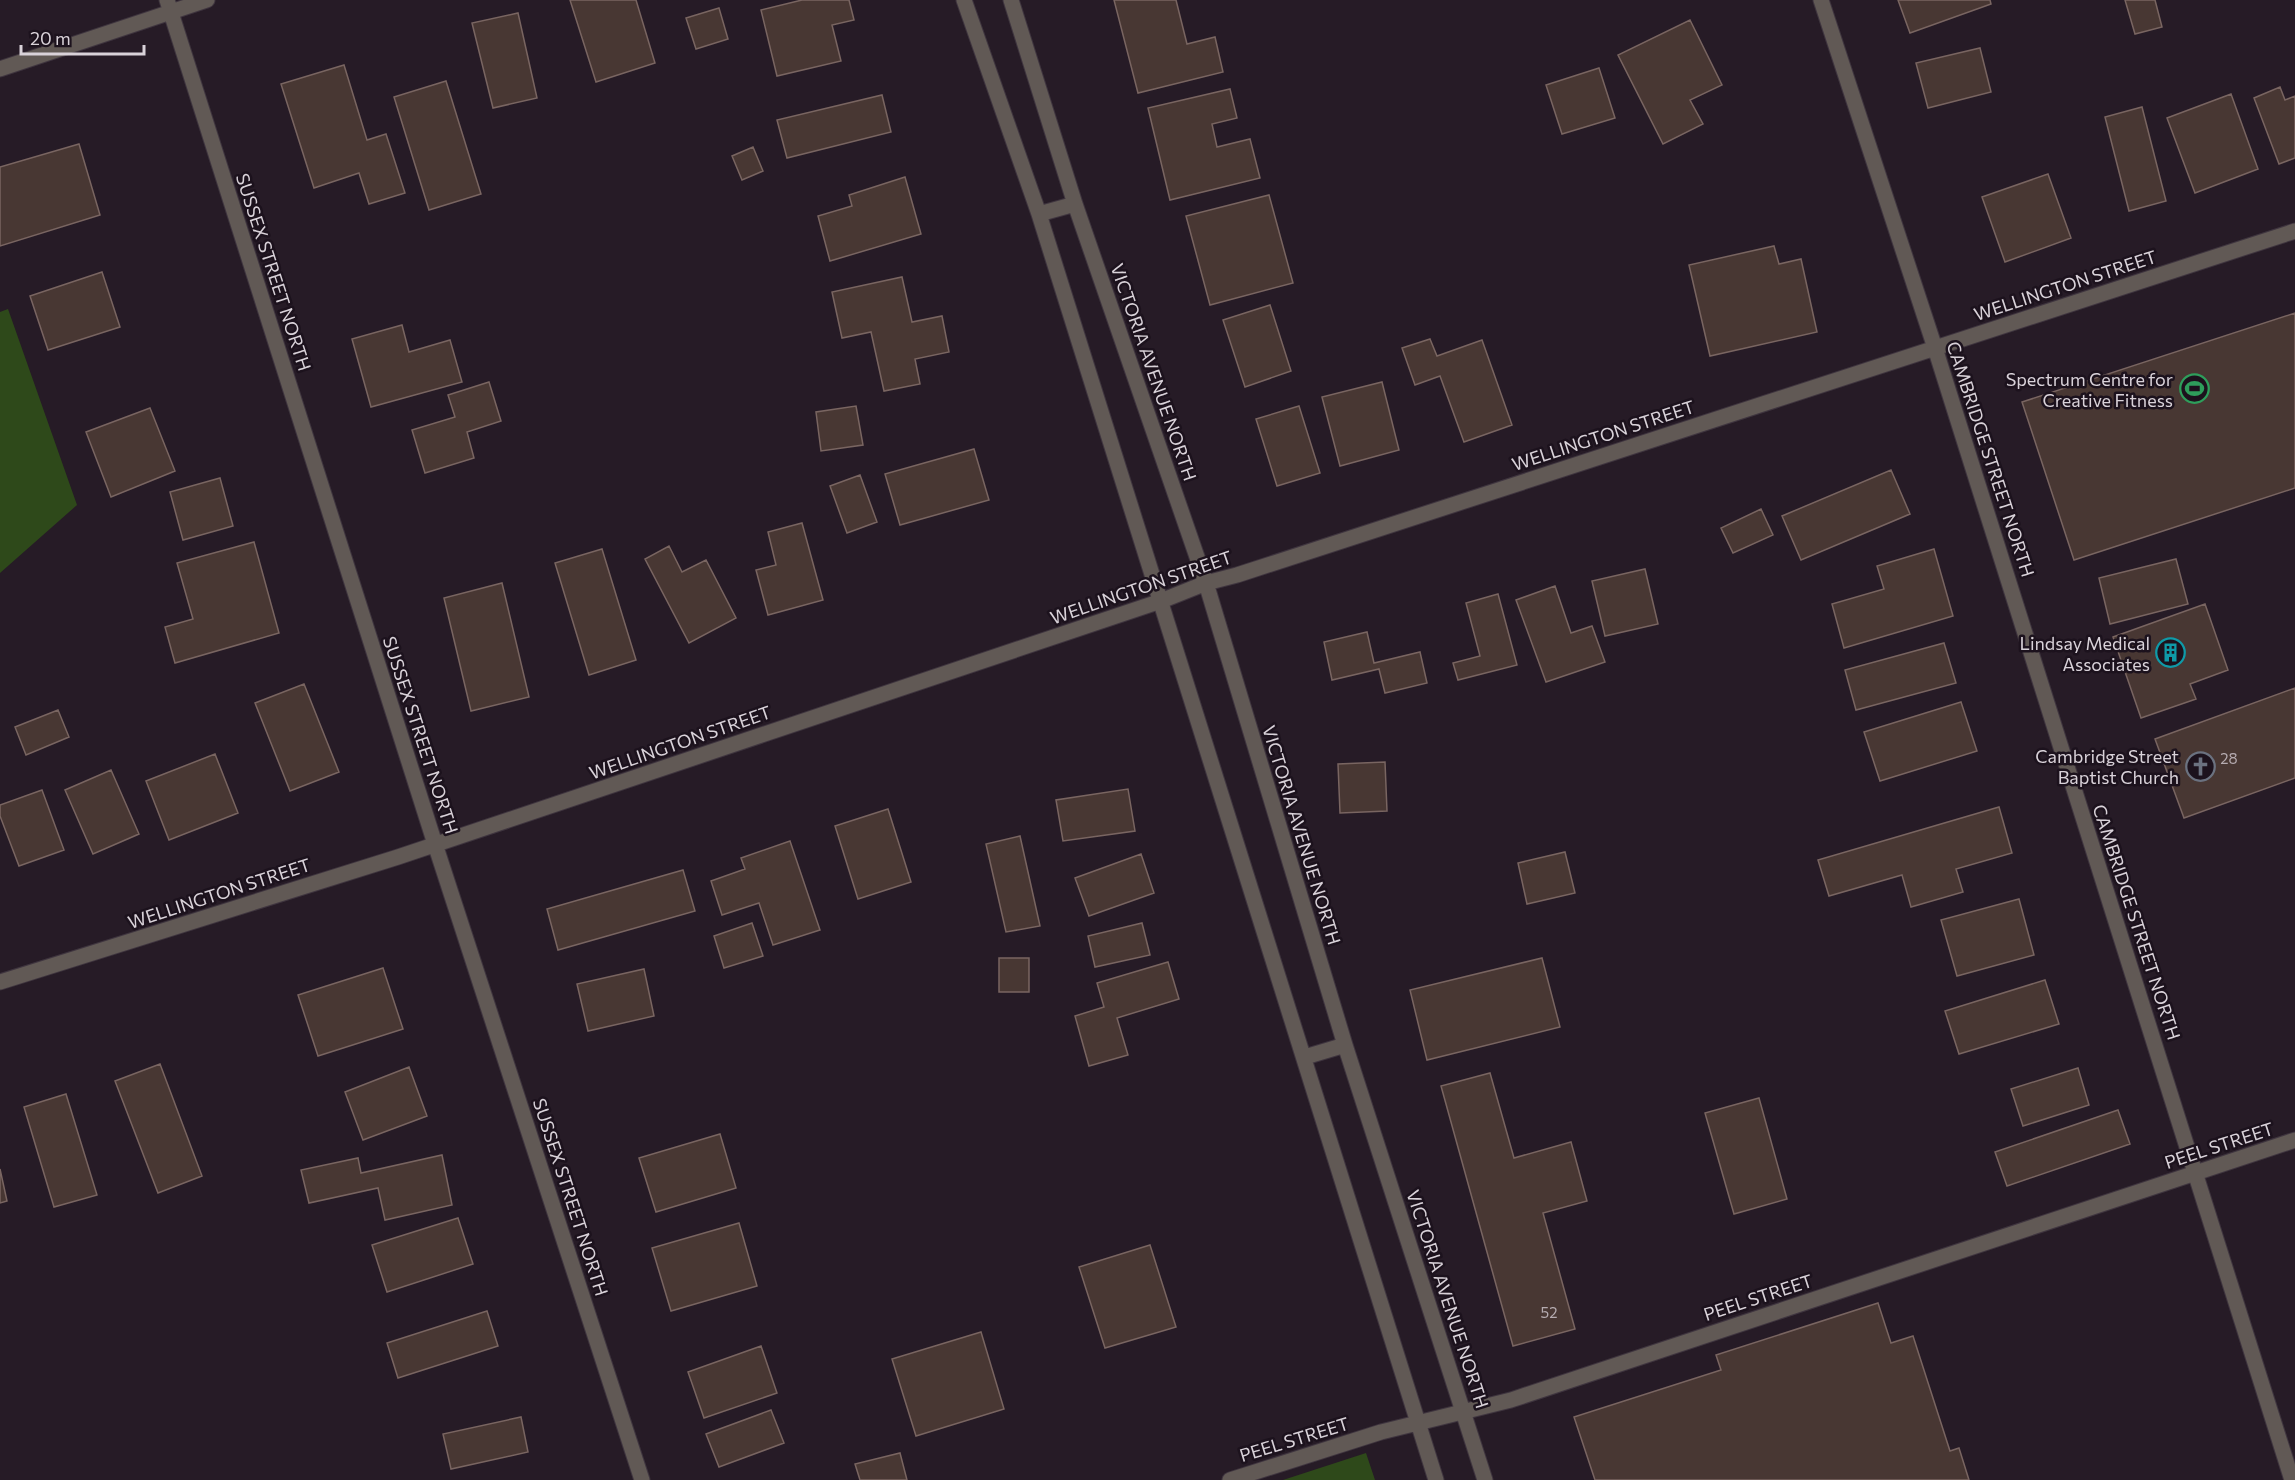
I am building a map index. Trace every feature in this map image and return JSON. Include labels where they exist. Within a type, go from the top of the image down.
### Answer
[{"type":"street","points":[[0,69],[169,6],[207,0]]},
{"type":"street","points":[[964,0],[1039,214],[1436,1480]]},
{"type":"street","name":"VICTORIA AVENUE NORTH","points":[[1011,0],[1075,204],[1206,583],[1345,1045],[1485,1480]]},
{"type":"street","name":"CAMBRIDGE STREET NORTH","points":[[1821,0],[1935,348],[2292,1480]]},
{"type":"street","name":"SUSSEX STREET NORTH","points":[[169,6],[435,844],[642,1480]]},
{"type":"street","points":[[1039,214],[1075,204]]},
{"type":"street","name":"WELLINGTON STREET","points":[[0,982],[435,844],[1161,601],[1206,583],[1237,575],[2295,231]]},
{"type":"street","points":[[1305,1057],[1345,1045]]},
{"type":"street","name":"PEEL STREET","points":[[1230,1480],[1381,1432],[1510,1400],[2295,1140]]},
{"type":"green space","points":[[8,309],[77,505],[0,573],[0,312]]},
{"type":"green space","points":[[1366,1453],[1375,1480],[1283,1480]]},
{"type":"building","points":[[570,0],[636,0],[655,63],[596,82]]},
{"type":"building","points":[[802,0],[849,0],[854,20],[832,25],[841,61],[777,76],[761,10]]},
{"type":"building","points":[[1114,0],[1176,0],[1187,44],[1215,37],[1223,72],[1138,93]]},
{"type":"building","points":[[1898,0],[1990,0],[1991,4],[1910,33]]},
{"type":"building","points":[[2125,0],[2155,0],[2162,27],[2135,34]]},
{"type":"building","points":[[719,8],[728,39],[696,49],[686,18]]},
{"type":"building","points":[[518,13],[537,98],[493,108],[472,23]]},
{"type":"building","points":[[1690,20],[1722,85],[1690,100],[1703,124],[1663,144],[1618,55]]},
{"type":"building","points":[[1980,48],[1991,92],[1928,108],[1916,63]]},
{"type":"building","points":[[344,65],[367,140],[386,134],[405,193],[369,204],[359,173],[314,188],[281,84]]},
{"type":"building","points":[[1599,68],[1615,118],[1562,134],[1546,85]]},
{"type":"building","points":[[446,81],[481,194],[429,210],[394,97]]},
{"type":"building","points":[[2280,87],[2285,100],[2295,96],[2295,158],[2279,164],[2254,98]]},
{"type":"building","points":[[1230,89],[1237,118],[1212,124],[1217,147],[1250,139],[1260,178],[1170,200],[1148,108]]},
{"type":"building","points":[[2231,94],[2258,169],[2195,193],[2167,118]]},
{"type":"building","points":[[882,95],[891,132],[787,158],[777,120]]},
{"type":"building","points":[[2142,107],[2166,201],[2129,211],[2105,117]]},
{"type":"building","points":[[79,144],[100,215],[0,246],[0,167]]},
{"type":"building","points":[[753,147],[763,171],[742,180],[732,156]]},
{"type":"building","points":[[2048,174],[2071,238],[2005,262],[1982,197]]},
{"type":"building","points":[[905,177],[921,234],[830,261],[818,216],[852,206],[849,195]]},
{"type":"building","points":[[1269,195],[1293,283],[1210,305],[1186,216]]},
{"type":"building","points":[[1774,246],[1779,264],[1801,259],[1817,332],[1710,356],[1689,265]]},
{"type":"building","points":[[102,272],[120,327],[48,350],[30,296]]},
{"type":"building","points":[[902,277],[912,322],[942,316],[949,352],[915,359],[920,384],[884,391],[871,332],[842,338],[832,292]]},
{"type":"building","points":[[1270,305],[1291,371],[1245,387],[1223,320]]},
{"type":"building","points":[[2295,313],[2295,488],[2074,560],[2022,402]]},
{"type":"building","points":[[402,325],[409,352],[450,340],[462,382],[371,407],[352,339]]},
{"type":"building","points":[[1430,339],[1437,356],[1482,340],[1512,425],[1464,442],[1440,376],[1415,385],[1402,348]]},
{"type":"building","points":[[489,382],[501,421],[467,432],[474,458],[425,473],[412,430],[455,417],[448,395]]},
{"type":"building","points":[[1382,382],[1399,450],[1340,466],[1322,397]]},
{"type":"building","points":[[856,406],[863,445],[821,451],[816,412]]},
{"type":"building","points":[[1299,406],[1320,473],[1277,486],[1256,419]]},
{"type":"building","points":[[150,408],[175,471],[111,497],[86,432]]},
{"type":"building","points":[[974,449],[989,500],[900,525],[885,474]]},
{"type":"building","points":[[1891,470],[1910,514],[1801,560],[1782,516]]},
{"type":"building","points":[[860,475],[877,522],[847,533],[830,486]]},
{"type":"building","points":[[220,478],[233,526],[183,540],[170,492]]},
{"type":"building","points":[[1761,509],[1773,535],[1733,553],[1721,528]]},
{"type":"building","points":[[802,523],[823,600],[768,615],[756,570],[776,565],[768,532]]},
{"type":"building","points":[[254,542],[279,633],[175,663],[165,627],[193,619],[177,563]]},
{"type":"building","points":[[669,546],[682,572],[706,560],[736,618],[689,643],[645,559]]},
{"type":"building","points":[[602,549],[636,660],[589,675],[555,563]]},
{"type":"building","points":[[1934,549],[1953,616],[1844,648],[1832,604],[1884,589],[1877,566]]},
{"type":"building","points":[[2176,559],[2188,604],[2110,624],[2099,578]]},
{"type":"building","points":[[1645,569],[1658,624],[1605,636],[1592,581]]},
{"type":"building","points":[[502,583],[529,697],[471,711],[444,598]]},
{"type":"building","points":[[1555,586],[1571,633],[1592,626],[1605,662],[1546,682],[1516,600]]},
{"type":"building","points":[[1498,594],[1517,665],[1458,680],[1453,663],[1480,656],[1466,603]]},
{"type":"building","name":"Lindsay Medical Associates","points":[[2205,604],[2228,670],[2190,684],[2196,699],[2141,718],[2113,637]]},
{"type":"building","points":[[1367,632],[1374,663],[1420,652],[1427,683],[1385,693],[1379,669],[1332,680],[1324,642]]},
{"type":"building","points":[[1944,643],[1956,683],[1856,710],[1845,670]]},
{"type":"building","points":[[304,684],[339,772],[290,791],[255,703]]},
{"type":"building","points":[[2295,688],[2295,778],[2184,818],[2155,739]]},
{"type":"building","points":[[1961,702],[1977,751],[1880,781],[1864,732]]},
{"type":"building","points":[[58,710],[69,737],[26,755],[15,727]]},
{"type":"building","points":[[215,754],[238,813],[169,840],[146,781]]},
{"type":"building","points":[[1385,762],[1387,811],[1340,813],[1338,764]]},
{"type":"building","points":[[111,770],[139,834],[93,854],[65,790]]},
{"type":"building","points":[[1128,789],[1135,831],[1063,841],[1056,800]]},
{"type":"building","points":[[42,790],[64,850],[19,866],[0,816],[0,805]]},
{"type":"building","points":[[1999,807],[2012,853],[1956,869],[1963,892],[1911,907],[1902,875],[1829,896],[1818,860]]},
{"type":"building","points":[[888,809],[911,882],[858,899],[835,826]]},
{"type":"building","points":[[1020,836],[1040,926],[1006,932],[986,844]]},
{"type":"building","points":[[790,841],[820,930],[773,945],[759,903],[722,915],[711,881],[745,869],[741,858]]},
{"type":"building","points":[[1565,852],[1575,893],[1527,904],[1518,863]]},
{"type":"building","points":[[1141,854],[1154,893],[1089,916],[1075,878]]},
{"type":"building","points":[[683,870],[695,911],[558,950],[547,909]]},
{"type":"building","points":[[2019,899],[2034,955],[1957,976],[1941,920]]},
{"type":"building","points":[[752,923],[763,956],[724,968],[714,936]]},
{"type":"building","points":[[1142,923],[1150,955],[1095,967],[1088,936]]},
{"type":"building","points":[[999,958],[1029,958],[1029,992],[999,992]]},
{"type":"building","points":[[1542,958],[1560,1027],[1427,1060],[1410,990]]},
{"type":"building","points":[[1168,962],[1179,999],[1117,1018],[1128,1055],[1089,1066],[1075,1016],[1104,1007],[1097,983]]},
{"type":"building","points":[[383,968],[403,1029],[318,1056],[298,995]]},
{"type":"building","points":[[644,969],[654,1016],[588,1031],[577,984]]},
{"type":"building","points":[[2045,980],[2059,1024],[1959,1054],[1945,1011]]},
{"type":"building","points":[[160,1064],[202,1176],[158,1193],[115,1081]]},
{"type":"building","points":[[409,1067],[427,1116],[363,1140],[345,1092]]},
{"type":"building","points":[[2078,1068],[2089,1105],[2023,1126],[2011,1089]]},
{"type":"building","points":[[1490,1073],[1514,1158],[1571,1142],[1587,1201],[1543,1213],[1575,1329],[1513,1346],[1441,1086]]},
{"type":"building","points":[[66,1094],[97,1195],[54,1207],[24,1107]]},
{"type":"building","points":[[1759,1098],[1787,1199],[1734,1214],[1705,1113]]},
{"type":"building","points":[[2118,1110],[2130,1144],[2007,1186],[1995,1152]]},
{"type":"building","points":[[720,1134],[736,1188],[656,1212],[639,1158]]},
{"type":"building","points":[[442,1155],[452,1205],[385,1220],[378,1188],[309,1203],[301,1170],[358,1158],[361,1173]]},
{"type":"building","points":[[0,1169],[7,1201],[0,1203]]},
{"type":"building","points":[[458,1218],[473,1264],[387,1292],[372,1245]]},
{"type":"building","points":[[739,1223],[757,1286],[671,1311],[652,1248]]},
{"type":"building","points":[[1150,1245],[1176,1327],[1105,1348],[1079,1267]]},
{"type":"building","points":[[1878,1303],[1891,1343],[1913,1336],[1950,1451],[1959,1448],[1969,1480],[1595,1480],[1574,1417],[1721,1370],[1716,1355]]},
{"type":"building","points":[[487,1311],[498,1346],[398,1378],[387,1343]]},
{"type":"building","points":[[981,1332],[1004,1409],[916,1436],[892,1359]]},
{"type":"building","points":[[761,1346],[777,1393],[704,1418],[688,1372]]},
{"type":"building","points":[[771,1410],[784,1443],[719,1467],[706,1434]]},
{"type":"building","points":[[521,1417],[528,1452],[451,1469],[443,1434]]},
{"type":"building","points":[[900,1453],[907,1480],[860,1480],[855,1464]]},
{"type":"place","name":"Spectrum Centre for Creative Fitness","points":[[2194,389]]},
{"type":"place","name":"Lindsay Medical Associates","points":[[2171,653]]},
{"type":"place","name":"Cambridge Street Baptist Church","points":[[2200,766]]}]
